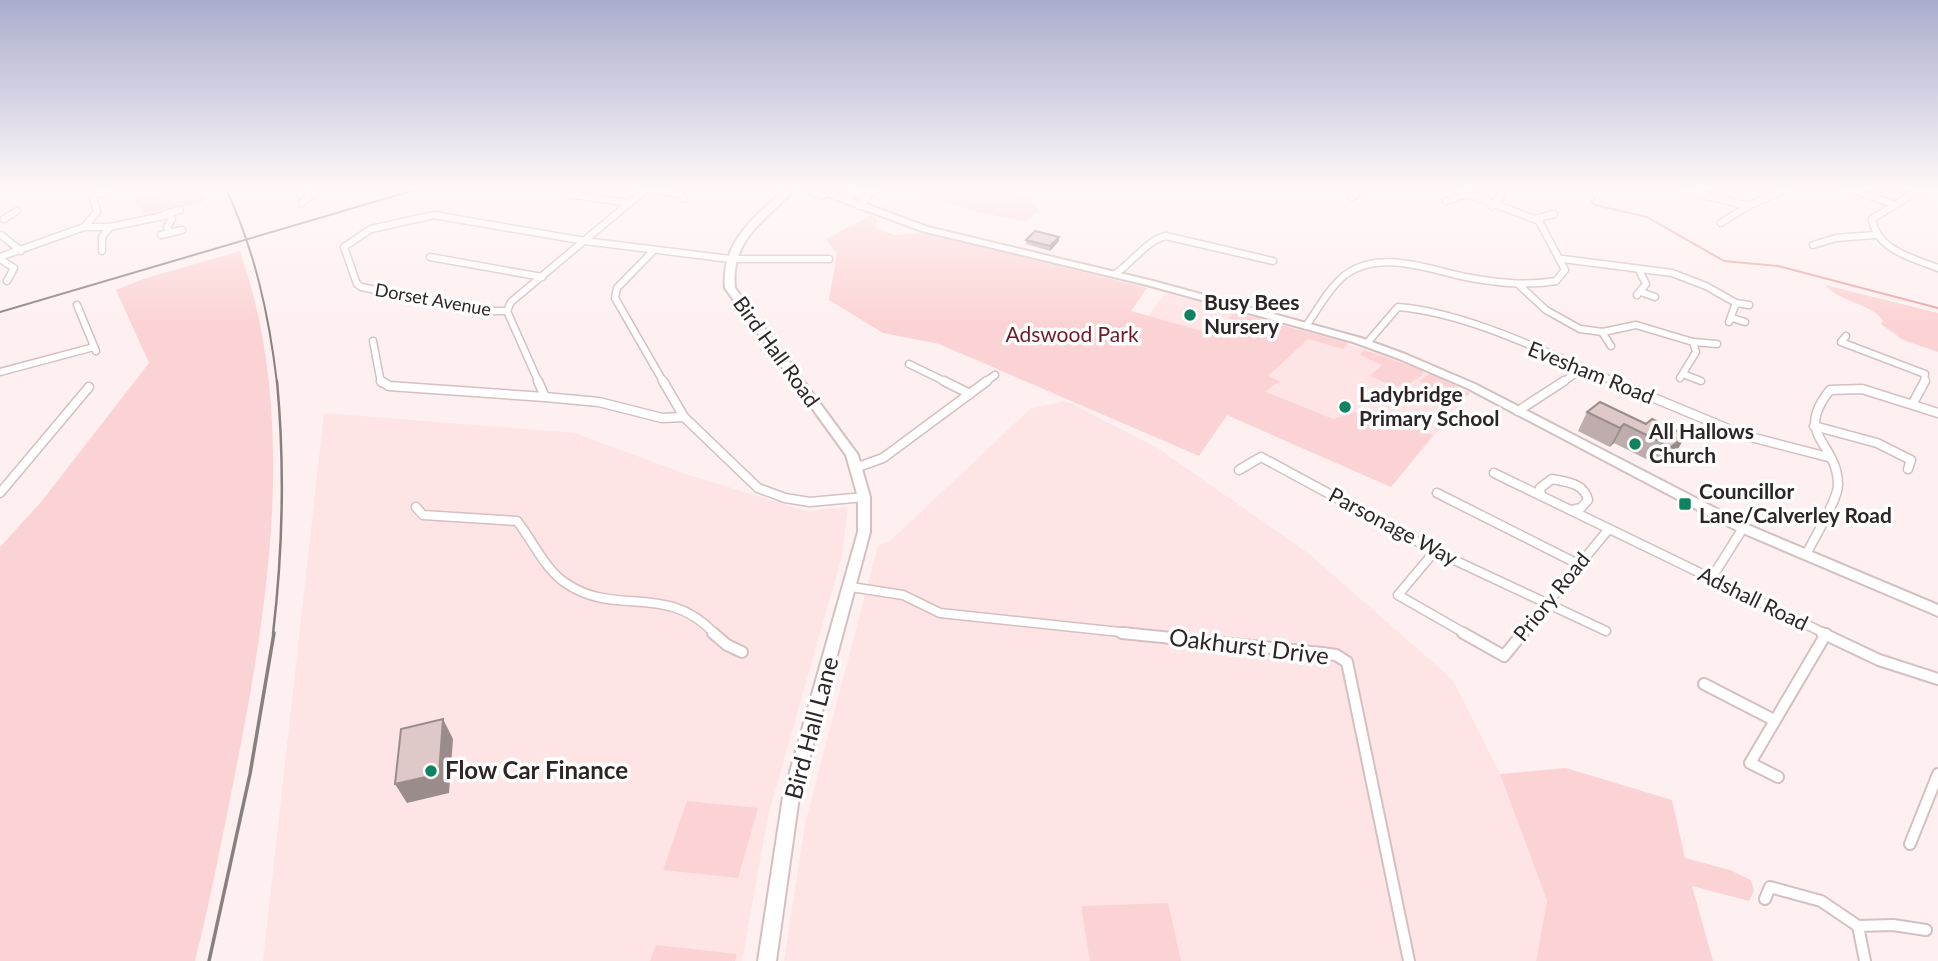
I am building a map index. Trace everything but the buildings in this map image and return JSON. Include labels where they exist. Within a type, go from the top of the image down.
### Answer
[{"type":"street","points":[[2,234],[21,251]]},
{"type":"street","points":[[0,258],[66,234]]},
{"type":"street","points":[[102,251],[105,234]]},
{"type":"street","points":[[161,235],[166,234]]},
{"type":"street","name":"Dorset Avenue","points":[[362,234],[355,236],[344,247],[357,284],[361,287],[487,311],[507,311]]},
{"type":"street","name":"Dorset Avenue","points":[[540,234],[585,241]]},
{"type":"street","points":[[545,397],[507,311],[511,303],[593,234]]},
{"type":"street","points":[[730,259],[736,246],[747,234]]},
{"type":"street","points":[[946,234],[978,244],[1128,277],[1367,343],[1445,374],[1744,528],[1938,611]]},
{"type":"street","points":[[1306,326],[1341,278],[1352,269],[1366,265],[1397,263],[1473,280],[1519,285],[1556,280],[1566,269],[1547,234]]},
{"type":"street","points":[[1115,274],[1132,262],[1156,238],[1166,236],[1273,261]]},
{"type":"street","points":[[1813,245],[1836,238],[1875,236],[1910,257],[1938,268]]},
{"type":"street","points":[[585,241],[730,259],[829,260]]},
{"type":"street","points":[[654,250],[617,288],[615,298],[684,417],[758,488],[769,493],[812,504],[864,498]]},
{"type":"street","points":[[430,257],[542,277]]},
{"type":"street","points":[[0,258],[14,268],[7,281]]},
{"type":"street","name":"Bird Hall Road","points":[[730,259],[726,273],[730,288],[744,312],[852,455],[858,467],[864,498]]},
{"type":"street","points":[[1563,259],[1580,259],[1681,276],[1736,303],[1749,305]]},
{"type":"street","points":[[1128,277],[1132,262]]},
{"type":"street","points":[[1640,271],[1646,284],[1639,294],[1655,297]]},
{"type":"street","points":[[1519,285],[1544,311],[1602,332],[1611,346]]},
{"type":"street","points":[[1736,303],[1730,320],[1745,322]]},
{"type":"street","points":[[0,372],[95,349],[77,305]]},
{"type":"street","name":"Evesham Road","points":[[1367,343],[1398,307],[1404,305],[1477,327],[1729,430],[1828,457]]},
{"type":"street","points":[[1602,332],[1628,322],[1675,334],[1693,342],[1717,344]]},
{"type":"street","points":[[1846,336],[1841,342],[1925,374],[1927,377],[1913,403]]},
{"type":"street","points":[[373,341],[381,383],[389,386],[602,402],[652,417],[672,420],[684,417]]},
{"type":"street","points":[[1693,342],[1696,352],[1682,376],[1701,381]]},
{"type":"street","points":[[909,364],[970,394]]},
{"type":"street","points":[[1518,411],[1583,369]]},
{"type":"street","points":[[858,467],[883,458],[995,375]]},
{"type":"street","points":[[0,493],[89,387]]},
{"type":"street","points":[[1807,553],[1839,486],[1838,476],[1814,426],[1812,411],[1830,390],[1862,389],[1938,413]]},
{"type":"street","points":[[1814,426],[1861,438],[1904,455],[1911,460],[1908,470]]},
{"type":"street","name":"Parsonage Way","points":[[1239,470],[1261,457],[1434,551],[1606,631]]},
{"type":"street","name":"Adshall Road","points":[[1494,473],[1879,660],[1938,679]]},
{"type":"street","points":[[1541,496],[1540,488],[1552,479],[1576,484],[1586,492],[1588,500],[1581,508],[1571,510]]},
{"type":"street","points":[[1437,493],[1578,564]]},
{"type":"street","name":"Bird Hall Lane","points":[[767,961],[791,797],[851,587],[864,532],[864,498]]},
{"type":"street","points":[[415,507],[423,515],[517,522],[566,584],[600,599],[677,607],[692,613],[722,644],[742,652]]},
{"type":"street","points":[[1711,579],[1744,528]]},
{"type":"street","name":"Priory Road","points":[[1434,551],[1398,595],[1504,656],[1608,530]]},
{"type":"street","name":"Oakhurst Drive","points":[[851,587],[902,595],[940,612],[960,616],[1322,653],[1336,655],[1347,662],[1358,704],[1409,961]]},
{"type":"street","points":[[1777,776],[1750,763],[1826,634]]},
{"type":"street","points":[[1704,684],[1774,720]]},
{"type":"street","points":[[1910,844],[1938,774]]},
{"type":"street","points":[[1765,900],[1770,887],[1787,890],[1821,901],[1858,926],[1893,925],[1926,930]]},
{"type":"street","points":[[1858,926],[1865,961]]},
{"type":"shaded area","name":"Busy Bees Nursery","points":[[1164,294],[1234,312],[1216,335],[1148,316]]},
{"type":"shaded area","name":"Ladybridge Primary School","points":[[1312,334],[1396,359],[1470,393],[1391,487],[1227,415]]},
{"type":"shaded area","points":[[1066,401],[1156,447],[1308,553],[1452,679],[1500,774],[1547,901],[1536,961],[784,961],[805,824],[878,545],[890,541],[1030,409]]},
{"type":"shaded area","points":[[324,413],[575,433],[683,473],[806,511],[848,507],[842,556],[768,816],[742,961],[263,961]]},
{"type":"green space","name":"Adswood Park","points":[[836,234],[930,234],[1147,288],[1131,311],[1216,335],[1234,312],[1348,343],[1343,349],[1308,339],[1268,376],[1281,382],[1266,392],[1333,419],[1355,412],[1374,416],[1379,412],[1433,435],[1391,487],[1227,415],[1199,456],[939,344],[883,333],[829,300],[837,253],[826,239]]},
{"type":"green space","points":[[240,251],[258,314],[268,378],[273,444],[272,509],[259,641],[217,865],[195,961],[0,961],[0,547],[41,502],[149,363],[116,290],[143,279]]},
{"type":"green space","points":[[1825,285],[1938,313],[1938,352],[1903,340],[1881,324],[1883,321],[1871,310],[1839,296]]},
{"type":"green space","points":[[1364,350],[1422,370],[1423,374],[1403,386],[1386,383],[1370,376],[1382,365],[1360,355]]},
{"type":"green space","points":[[1431,373],[1470,393],[1461,400],[1419,381]]},
{"type":"green space","points":[[1566,768],[1672,800],[1685,858],[1730,870],[1751,880],[1754,891],[1749,901],[1692,886],[1713,961],[1536,961],[1547,901],[1500,774]]},
{"type":"green space","points":[[687,801],[758,808],[738,878],[663,870]]},
{"type":"green space","points":[[1168,903],[1181,961],[1090,961],[1081,906]]},
{"type":"green space","points":[[656,945],[737,954],[735,961],[650,961]]},
{"type":"waterway","points":[[1676,234],[1724,261],[1778,266],[1938,308]]},
{"type":"railway","points":[[244,234],[246,240]]},
{"type":"railway","points":[[246,240],[266,234]]},
{"type":"railway","points":[[0,312],[246,240]]},
{"type":"railway","points":[[246,240],[270,333],[277,383]]},
{"type":"railway","points":[[273,634],[282,508],[277,381]]},
{"type":"railway","points":[[209,961],[250,774],[274,633]]},
{"type":"place","name":"Busy Bees Nursery","points":[[1190,315]]},
{"type":"place","name":"Ladybridge Primary School","points":[[1345,407]]},
{"type":"place","name":"All Hallows Church","points":[[1635,444]]},
{"type":"place","name":"Councillor Lane/Calverley Road","points":[[1685,504]]},
{"type":"place","name":"Flow Car Finance","points":[[431,771]]}]
